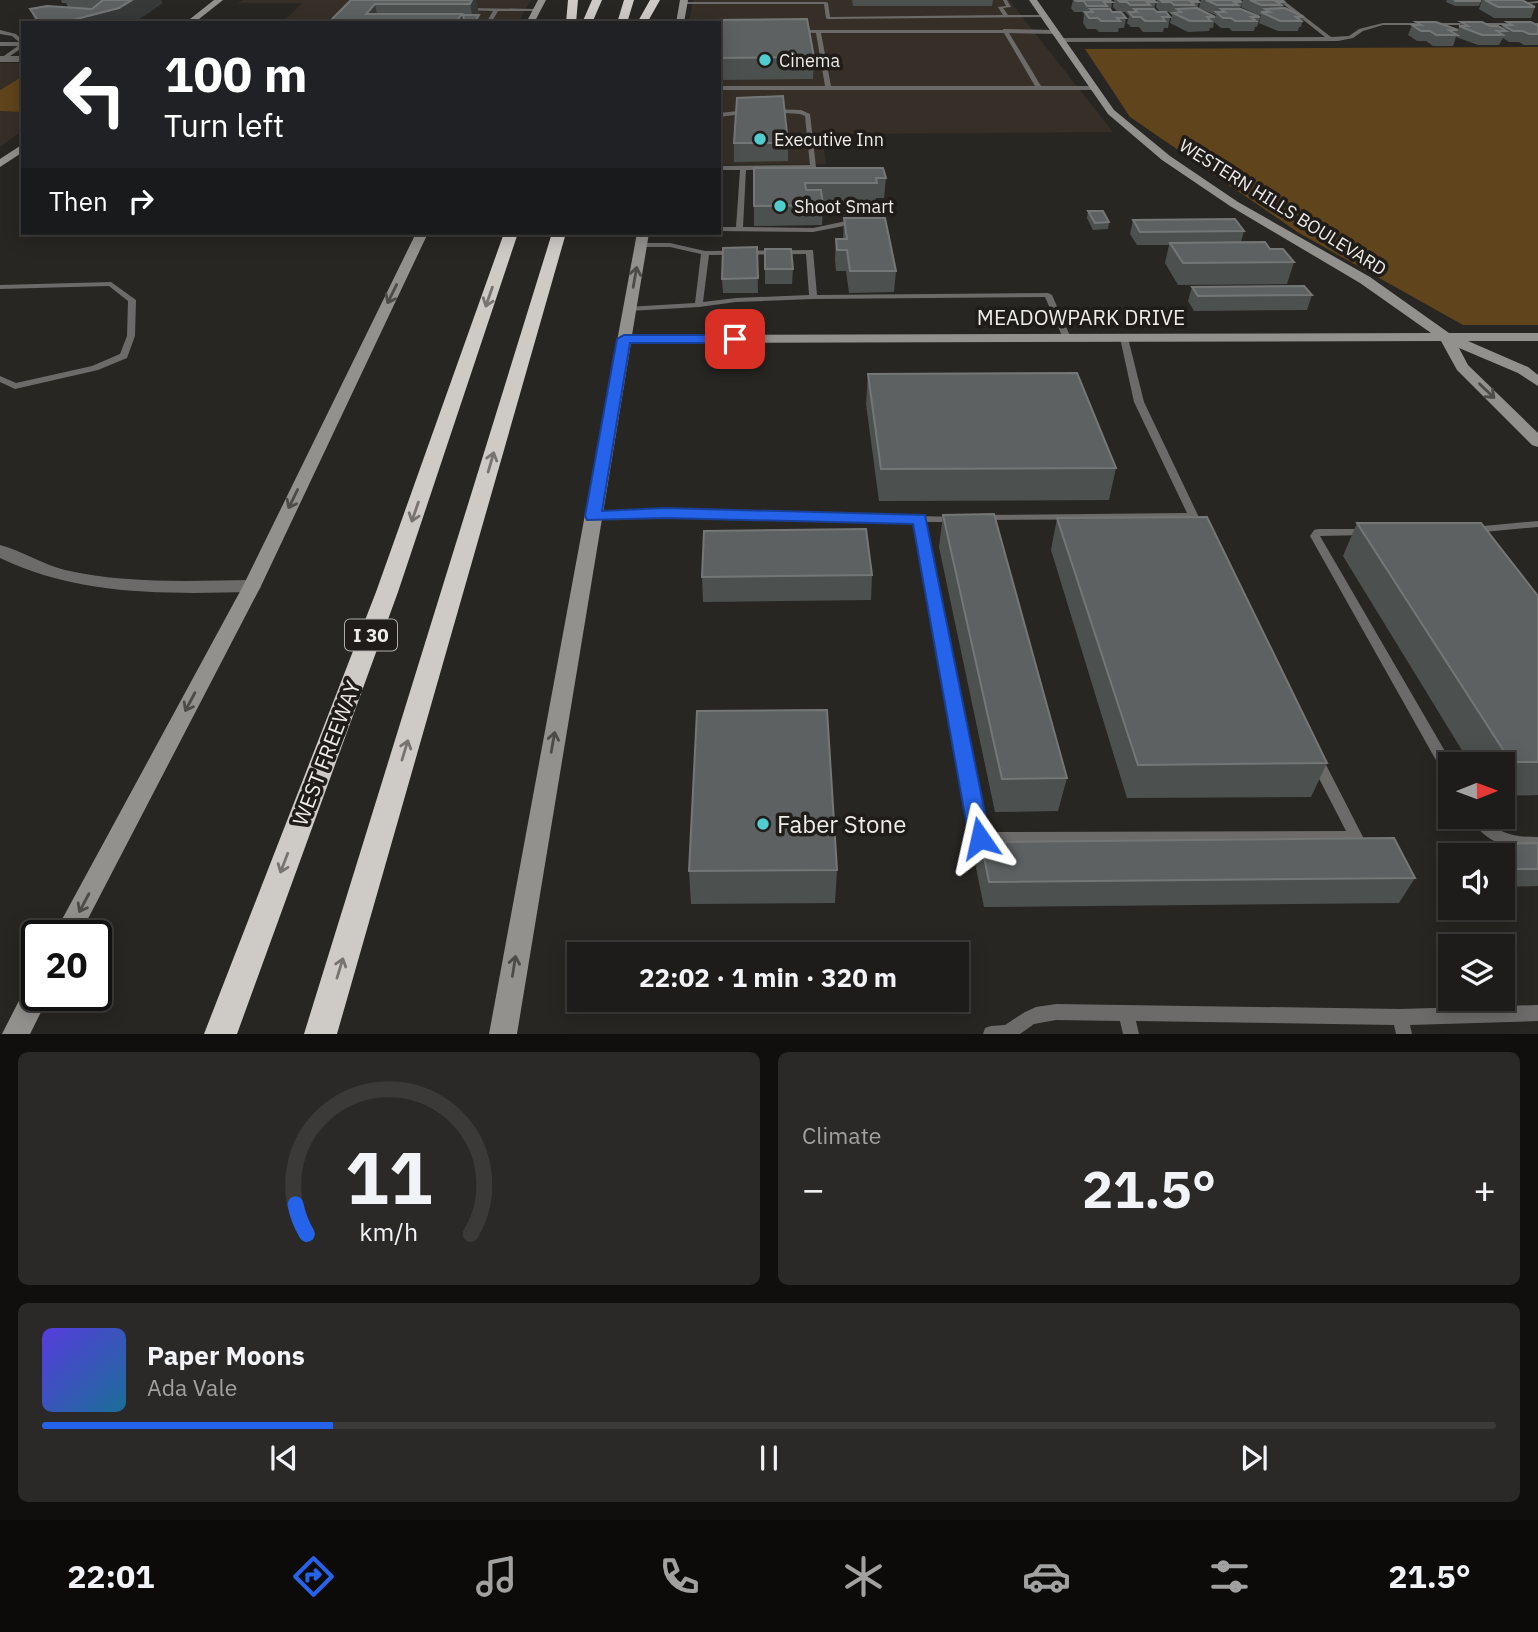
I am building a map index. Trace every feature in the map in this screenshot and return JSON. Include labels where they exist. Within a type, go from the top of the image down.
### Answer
[{"type":"highway","points":[[571,21],[573,0]]},
{"type":"highway","points":[[588,21],[597,0]]},
{"type":"highway","points":[[623,21],[629,0]]},
{"type":"highway","points":[[643,21],[655,0]]},
{"type":"highway","name":"WEST FREEWAY","points":[[220,1034],[387,592],[510,235]]},
{"type":"highway","points":[[320,1034],[558,235]]},
{"type":"street","points":[[192,21],[219,0]]},
{"type":"street","points":[[531,21],[542,0]]},
{"type":"street","name":"WESTERN HILLS BOULEVARD","points":[[1033,0],[1111,112],[1166,158],[1234,204],[1365,280],[1446,337],[1523,370],[1538,382]]},
{"type":"street","points":[[680,21],[684,2]]},
{"type":"street","points":[[2,59],[21,59]]},
{"type":"street","points":[[0,164],[21,148]]},
{"type":"street","points":[[75,920],[252,586],[421,235]]},
{"type":"street","points":[[503,1034],[642,239]]},
{"type":"street","name":"WESTERN HILLS BOULEVARD","points":[[1446,337],[1462,367],[1538,442]]},
{"type":"street","name":"MEADOWPARK DRIVE","points":[[624,339],[1538,337]]},
{"type":"street","points":[[0,551],[27,566],[72,579],[114,585],[252,586]]},
{"type":"street","points":[[15,1034],[27,1011]]},
{"type":"lane","points":[[684,2],[838,0]]},
{"type":"lane","points":[[1005,0],[1009,7],[1000,7],[1006,16]]},
{"type":"lane","points":[[1280,0],[1330,39]]},
{"type":"lane","points":[[1516,0],[1538,9]]},
{"type":"lane","points":[[826,2],[828,18],[1045,16]]},
{"type":"lane","points":[[1522,3],[1538,2]]},
{"type":"lane","points":[[457,9],[537,9]]},
{"type":"lane","points":[[489,21],[496,9]]},
{"type":"lane","points":[[793,31],[1006,30],[1059,36],[1330,39],[1357,36],[1361,30],[1383,24],[1538,24]]},
{"type":"lane","points":[[1006,30],[1039,88]]},
{"type":"lane","points":[[818,31],[828,87]]},
{"type":"lane","points":[[0,32],[14,35],[21,42]]},
{"type":"lane","points":[[0,44],[21,44]]},
{"type":"lane","points":[[2,59],[21,45]]},
{"type":"lane","points":[[721,88],[1095,88]]},
{"type":"lane","points":[[721,116],[752,111]]},
{"type":"lane","points":[[721,168],[813,167],[808,115],[801,111],[764,111]]},
{"type":"lane","points":[[739,229],[743,168]]},
{"type":"lane","points":[[721,229],[813,230],[867,219]]},
{"type":"lane","points":[[642,239],[705,253],[810,252],[813,298]]},
{"type":"lane","points":[[699,305],[705,253]]},
{"type":"lane","points":[[0,287],[111,284],[132,300],[132,312],[131,336],[124,356],[95,368],[15,386],[0,379]]},
{"type":"lane","points":[[629,309],[736,300],[1048,295],[1067,338]]},
{"type":"lane","points":[[1124,338],[1139,402],[1205,540]]},
{"type":"lane","points":[[593,516],[665,513],[961,519]]},
{"type":"lane","points":[[974,518],[1192,516]]},
{"type":"lane","points":[[920,519],[980,838],[1356,837],[1312,751]]},
{"type":"lane","points":[[1466,530],[1538,524]]},
{"type":"lane","points":[[1386,532],[1318,532],[1315,536],[1438,752]]},
{"type":"lane","points":[[1488,830],[1503,841],[1538,842]]},
{"type":"lane","points":[[991,1034],[1009,1033],[1021,1021],[1034,1014],[1400,1017],[1538,1013]]},
{"type":"lane","points":[[1127,1014],[1131,1034]]},
{"type":"lane","points":[[1400,1017],[1404,1034]]},
{"type":"shaded area","points":[[242,0],[531,0],[519,21],[284,21],[302,3],[238,3]]},
{"type":"shaded area","points":[[693,0],[1009,0],[1113,132],[822,134],[826,164],[721,165],[721,21],[689,21]]},
{"type":"shaded area","points":[[1538,47],[1538,325],[1463,325],[1299,233],[1130,117],[1085,49]]},
{"type":"shaded area","points":[[0,63],[21,63],[21,77],[0,90]]},
{"type":"shaded area","points":[[21,77],[21,112],[0,111],[0,90]]},
{"type":"shaded area","points":[[0,111],[21,112],[21,131],[0,147]]},
{"type":"building","points":[[103,0],[132,0],[119,8],[69,21],[39,21],[30,9],[47,6],[92,9]]},
{"type":"building","points":[[351,0],[472,0],[470,4],[375,4],[366,14],[462,14],[457,21],[330,21]]},
{"type":"building","points":[[1075,0],[1112,2],[1104,2],[1107,6],[1087,6],[1084,1]]},
{"type":"building","points":[[1118,0],[1156,2],[1147,2],[1150,5],[1130,5]]},
{"type":"building","points":[[1160,0],[1199,2],[1191,2],[1194,5],[1174,5]]},
{"type":"building","points":[[1206,0],[1242,2],[1234,2],[1238,5],[1217,5]]},
{"type":"building","points":[[1250,0],[1285,2],[1277,2],[1281,5],[1261,5]]},
{"type":"building","points":[[1485,0],[1522,0],[1535,7],[1498,7]]},
{"type":"building","points":[[1197,8],[1215,17],[1207,17],[1211,21],[1190,21],[1173,13],[1181,12],[1177,9]]},
{"type":"building","points":[[1285,8],[1304,17],[1296,17],[1301,21],[1280,21],[1261,12],[1270,12],[1265,9]]},
{"type":"building","points":[[1090,9],[1110,9],[1112,12],[1121,12],[1126,18],[1117,18],[1120,21],[1101,21],[1098,18],[1089,18],[1085,12],[1093,12]]},
{"type":"building","points":[[1134,9],[1154,9],[1157,12],[1166,12],[1170,17],[1162,17],[1165,21],[1145,21],[1141,17],[1133,17],[1129,12],[1137,12]]},
{"type":"building","points":[[1221,9],[1241,9],[1260,17],[1251,17],[1256,21],[1235,21],[1223,18],[1216,12],[1225,12]]},
{"type":"building","points":[[463,15],[479,15],[476,20],[464,20]]},
{"type":"building","points":[[807,19],[814,57],[721,58],[721,21],[713,20]]},
{"type":"building","points":[[1416,22],[1436,22],[1458,30],[1449,30],[1457,35],[1436,35],[1430,31],[1421,31],[1412,25],[1421,25]]},
{"type":"building","points":[[1461,22],[1482,22],[1506,31],[1497,31],[1503,35],[1482,35],[1459,26],[1468,26]]},
{"type":"building","points":[[1507,22],[1531,22],[1538,26],[1538,34],[1513,31],[1503,25],[1512,25]]},
{"type":"building","points":[[783,96],[788,143],[734,143],[737,98]]},
{"type":"building","points":[[754,168],[883,168],[886,178],[876,178],[877,183],[805,183],[806,190],[821,190],[823,205],[754,206]]},
{"type":"building","points":[[1088,211],[1103,211],[1109,222],[1095,223]]},
{"type":"building","points":[[844,218],[885,218],[896,271],[850,271],[847,250],[837,250],[836,239],[847,239]]},
{"type":"building","points":[[1235,219],[1244,231],[1140,232],[1133,220]]},
{"type":"building","points":[[1265,242],[1270,249],[1283,249],[1294,262],[1183,263],[1170,243]]},
{"type":"building","points":[[757,247],[758,278],[722,279],[723,248]]},
{"type":"building","points":[[765,249],[791,249],[793,269],[765,269]]},
{"type":"building","points":[[1304,286],[1312,295],[1198,296],[1192,287]]},
{"type":"building","points":[[1077,373],[1116,468],[881,469],[868,374]]},
{"type":"building","points":[[994,514],[1067,778],[1002,779],[943,515]]},
{"type":"building","points":[[1207,517],[1327,763],[1138,765],[1057,518]]},
{"type":"building","points":[[1357,523],[1481,523],[1538,596],[1538,762],[1516,762],[1516,752],[1505,752]]},
{"type":"building","points":[[866,529],[872,575],[702,577],[704,531]]},
{"type":"building","name":"Faber Stone","points":[[827,710],[837,870],[689,871],[697,711]]},
{"type":"building","points":[[1394,838],[1415,878],[989,882],[981,842]]},
{"type":"building","points":[[1538,843],[1538,869],[1515,869],[1515,844]]},
{"type":"place","name":"Cinema","points":[[765,60]]},
{"type":"place","name":"Executive Inn","points":[[760,139]]},
{"type":"place","name":"Shoot Smart","points":[[780,206]]},
{"type":"place","name":"Faber Stone","points":[[763,824]]},
{"type":"route","points":[[735,339],[624,339],[593,516],[665,513],[920,519],[980,838]]}]
